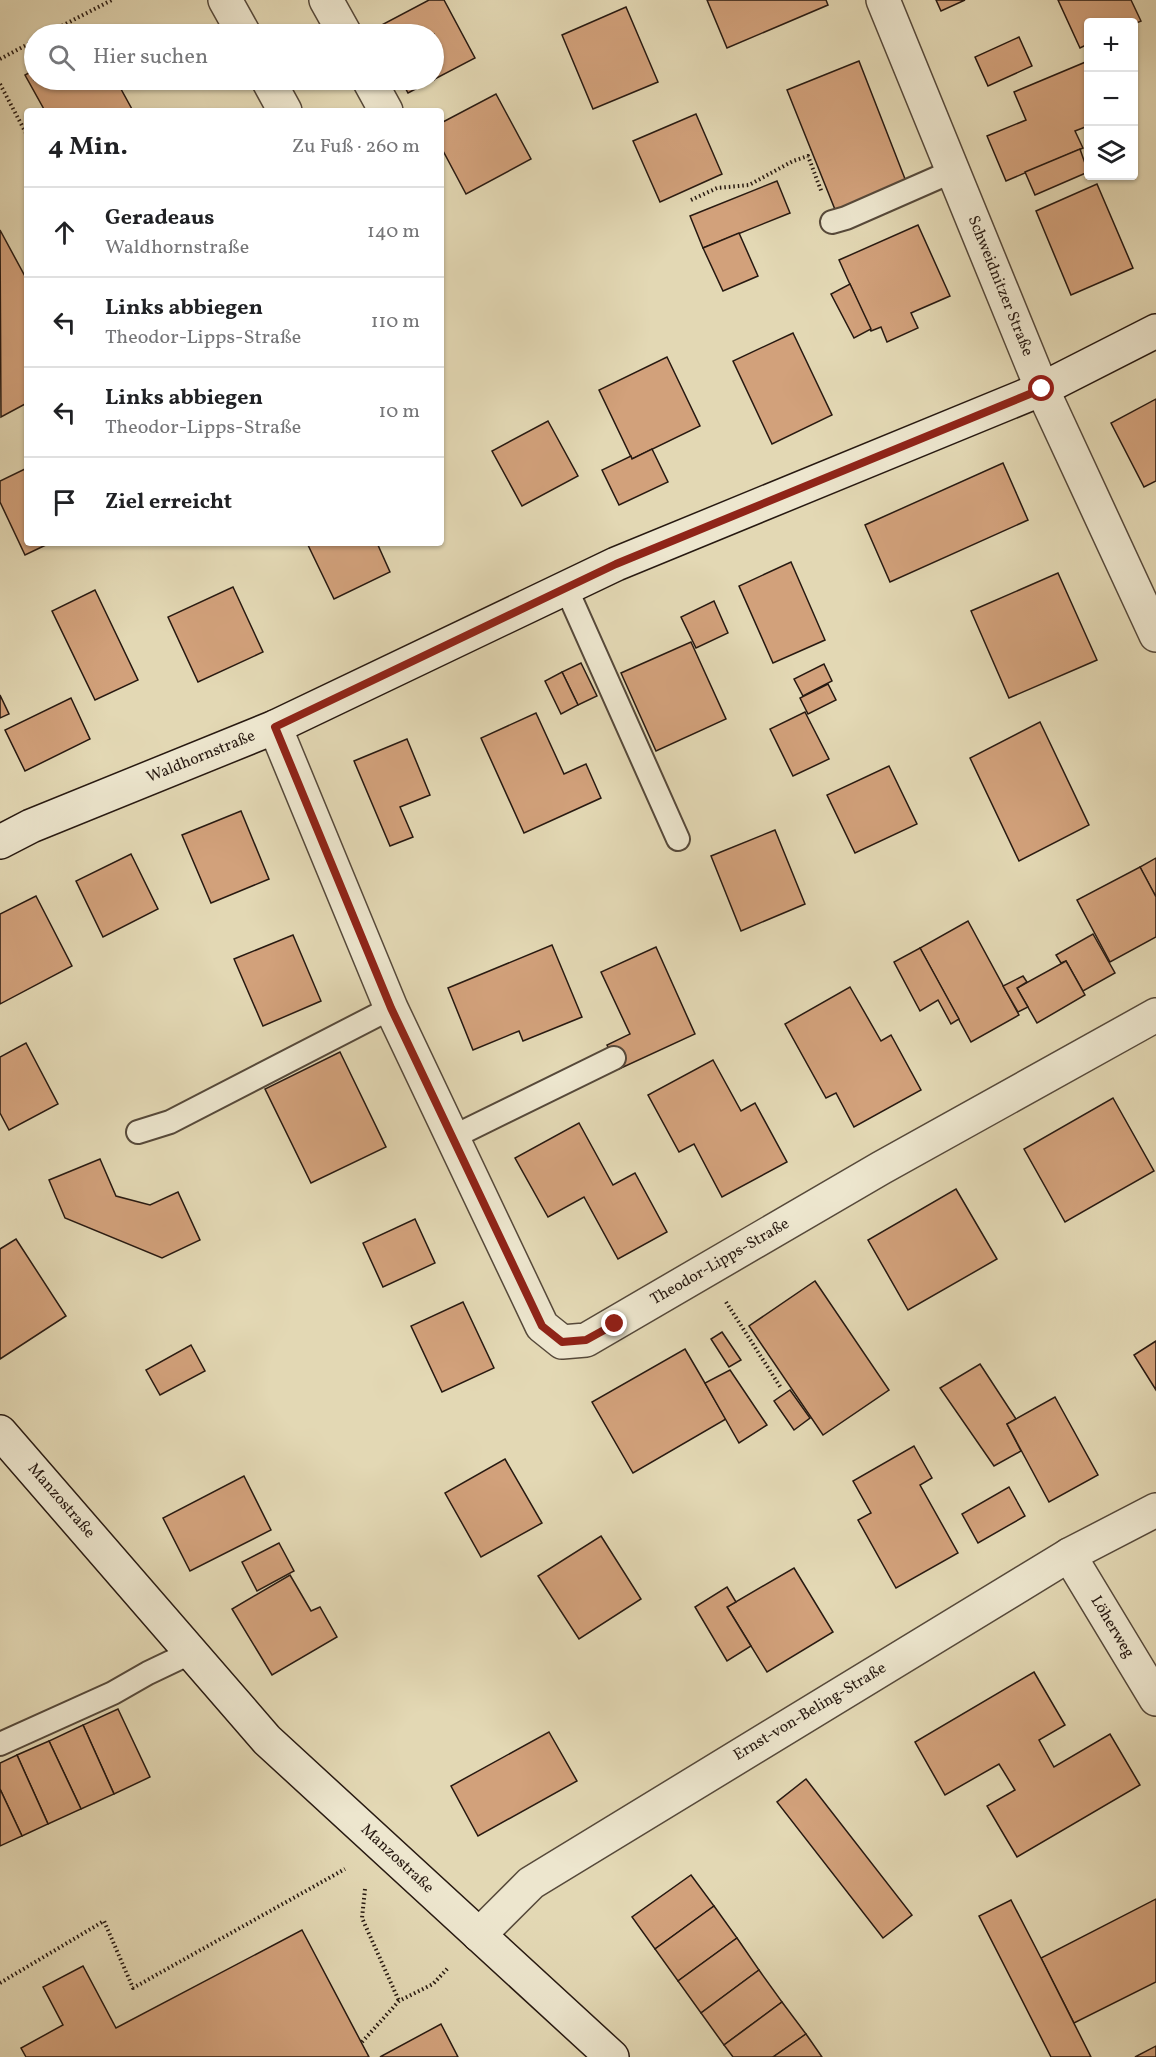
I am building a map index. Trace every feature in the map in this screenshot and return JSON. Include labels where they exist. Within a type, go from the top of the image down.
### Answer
[{"type":"street","points":[[225,0],[238,24]]},
{"type":"street","points":[[326,0],[339,24]]},
{"type":"street","name":"Schweidnitzer Straße","points":[[883,0],[1042,389],[1156,635]]},
{"type":"street","points":[[273,90],[283,108]]},
{"type":"street","points":[[374,90],[384,108]]},
{"type":"street","name":"Waldhornstraße","points":[[0,842],[31,825],[275,727],[616,564],[1042,389],[1156,331]]},
{"type":"street","name":"Theodor-Lipps-Straße","points":[[275,727],[391,1008],[542,1326],[562,1342],[586,1340],[880,1168],[1156,1015]]},
{"type":"street","name":"Manzostraße","points":[[0,1432],[267,1740],[612,2057]]},
{"type":"street","name":"Ernst-von-Beling-Straße","points":[[479,1935],[531,1883],[1069,1555],[1156,1510]]},
{"type":"street","name":"Löherweg","points":[[1069,1555],[1156,1699]]},
{"type":"lane","points":[[832,222],[953,171]]},
{"type":"lane","points":[[566,588],[678,839]]},
{"type":"lane","points":[[138,1132],[170,1122],[391,1008]]},
{"type":"lane","points":[[453,1137],[614,1058]]},
{"type":"lane","points":[[0,1744],[113,1693],[192,1652]]},
{"type":"path","points":[[65,24],[112,0]]},
{"type":"path","points":[[0,59],[24,46]]},
{"type":"path","points":[[0,84],[24,129]]},
{"type":"path","points":[[691,200],[717,188],[748,185],[793,161],[808,156],[832,222]]},
{"type":"path","points":[[706,1271],[781,1388]]},
{"type":"path","points":[[0,1983],[104,1921],[133,1988],[345,1869]]},
{"type":"path","points":[[365,1889],[362,1918],[399,2001]]},
{"type":"path","points":[[362,2042],[399,2001],[434,1984],[448,1968]]},
{"type":"building","points":[[429,0],[444,0],[475,58],[444,74],[444,24],[383,24]]},
{"type":"building","points":[[707,0],[826,0],[828,5],[727,48]]},
{"type":"building","points":[[936,0],[965,0],[941,11]]},
{"type":"building","points":[[1058,0],[1131,0],[1141,21],[1138,22],[1138,18],[1084,18],[1084,46],[1080,48]]},
{"type":"building","points":[[626,7],[658,82],[593,109],[562,35]]},
{"type":"building","points":[[1019,37],[1032,66],[988,86],[975,57]]},
{"type":"building","points":[[859,61],[907,184],[836,212],[787,90]]},
{"type":"building","points":[[1084,63],[1084,128],[1075,131],[1083,148],[1006,181],[987,136],[1026,120],[1014,92]]},
{"type":"building","points":[[33,90],[121,90],[131,108],[43,108]]},
{"type":"building","points":[[496,94],[531,159],[466,194],[444,153],[444,121]]},
{"type":"building","points":[[696,114],[722,174],[660,202],[633,141]]},
{"type":"building","points":[[1080,149],[1084,160],[1084,174],[1035,195],[1025,172]]},
{"type":"building","points":[[777,181],[790,213],[703,248],[690,216]]},
{"type":"building","points":[[1097,184],[1133,268],[1071,295],[1036,211]]},
{"type":"building","points":[[918,225],[950,296],[911,313],[918,328],[887,342],[881,327],[871,331],[839,260]]},
{"type":"building","points":[[0,230],[24,274],[24,405],[1,417]]},
{"type":"building","points":[[739,233],[758,276],[723,291],[703,248]]},
{"type":"building","points":[[850,284],[871,329],[854,338],[831,294]]},
{"type":"building","points":[[793,333],[832,415],[772,444],[733,361]]},
{"type":"building","points":[[667,357],[700,426],[632,459],[599,390]]},
{"type":"building","points":[[1156,399],[1156,481],[1144,487],[1111,423]]},
{"type":"building","points":[[548,421],[578,476],[522,506],[492,451]]},
{"type":"building","points":[[652,449],[668,482],[619,505],[602,470]]},
{"type":"building","points":[[1003,463],[1028,520],[890,582],[865,525]]},
{"type":"building","points":[[24,469],[24,546],[44,546],[25,555],[0,502],[0,481]]},
{"type":"building","points":[[308,546],[378,546],[390,572],[334,599]]},
{"type":"building","points":[[791,562],[825,640],[773,663],[739,586]]},
{"type":"building","points":[[1058,573],[1097,660],[1009,698],[971,611]]},
{"type":"building","points":[[233,587],[263,652],[198,682],[168,617]]},
{"type":"building","points":[[95,590],[138,680],[95,700],[52,611]]},
{"type":"building","points":[[714,601],[728,633],[696,648],[681,617]]},
{"type":"building","points":[[691,642],[726,719],[656,751],[621,673]]},
{"type":"building","points":[[581,663],[597,696],[578,705],[562,672]]},
{"type":"building","points":[[824,664],[832,681],[803,696],[794,679]]},
{"type":"building","points":[[562,672],[578,705],[561,714],[545,681]]},
{"type":"building","points":[[828,684],[836,700],[808,714],[800,698]]},
{"type":"building","points":[[0,695],[9,714],[0,718]]},
{"type":"building","points":[[71,698],[90,739],[25,771],[5,730]]},
{"type":"building","points":[[805,712],[829,759],[793,776],[770,729]]},
{"type":"building","points":[[536,713],[564,774],[586,764],[601,798],[524,833],[481,738]]},
{"type":"building","points":[[1040,722],[1089,825],[1019,861],[970,758]]},
{"type":"building","points":[[407,739],[430,795],[400,807],[413,837],[390,846],[354,761]]},
{"type":"building","points":[[889,766],[917,824],[855,853],[827,795]]},
{"type":"building","points":[[241,811],[269,879],[211,903],[182,835]]},
{"type":"building","points":[[775,830],[805,904],[741,931],[711,856]]},
{"type":"building","points":[[131,854],[158,909],[103,937],[76,881]]},
{"type":"building","points":[[1156,858],[1156,897],[1140,867]]},
{"type":"building","points":[[1140,867],[1156,897],[1156,937],[1110,962],[1077,900]]},
{"type":"building","points":[[36,896],[72,966],[0,1004],[0,914]]},
{"type":"building","points":[[968,921],[1019,1015],[971,1042],[920,948]]},
{"type":"building","points":[[1093,934],[1115,973],[1083,991],[1066,961],[1061,963],[1056,955]]},
{"type":"building","points":[[293,935],[321,1001],[263,1026],[234,959]]},
{"type":"building","points":[[552,945],[582,1017],[523,1041],[519,1031],[473,1050],[448,988]]},
{"type":"building","points":[[656,947],[695,1034],[619,1069],[607,1045],[630,1034],[601,972]]},
{"type":"building","points":[[920,948],[959,1019],[951,1024],[938,1000],[920,1011],[894,962]]},
{"type":"building","points":[[1066,961],[1085,995],[1037,1023],[1017,988]]},
{"type":"building","points":[[1023,976],[1027,982],[1017,988],[1028,1007],[1018,1012],[1003,986]]},
{"type":"building","points":[[850,987],[881,1041],[891,1035],[921,1090],[854,1127],[836,1093],[826,1098],[785,1024]]},
{"type":"building","points":[[26,1043],[58,1104],[9,1130],[0,1113],[0,1057]]},
{"type":"building","points":[[340,1052],[386,1147],[311,1183],[265,1089]]},
{"type":"building","points":[[713,1060],[741,1111],[755,1103],[787,1162],[722,1197],[694,1144],[679,1152],[648,1095]]},
{"type":"building","points":[[1113,1098],[1154,1171],[1065,1222],[1024,1149]]},
{"type":"building","points":[[579,1123],[613,1185],[635,1173],[667,1232],[618,1259],[584,1197],[548,1217],[515,1158]]},
{"type":"building","points":[[100,1159],[116,1196],[150,1205],[178,1192],[200,1240],[162,1258],[65,1218],[49,1180]]},
{"type":"building","points":[[956,1189],[997,1259],[908,1310],[868,1240]]},
{"type":"building","points":[[415,1219],[435,1263],[383,1287],[363,1243]]},
{"type":"building","points":[[16,1239],[66,1316],[0,1359],[0,1249]]},
{"type":"building","points":[[815,1281],[889,1390],[823,1435],[749,1326]]},
{"type":"building","points":[[463,1302],[494,1368],[442,1392],[411,1326]]},
{"type":"building","points":[[722,1332],[741,1360],[729,1367],[711,1339]]},
{"type":"building","points":[[1156,1341],[1156,1390],[1134,1355]]},
{"type":"building","points":[[191,1345],[205,1371],[160,1395],[146,1370]]},
{"type":"building","points":[[685,1349],[726,1419],[633,1473],[592,1402]]},
{"type":"building","points":[[980,1364],[1016,1419],[1007,1424],[1021,1451],[994,1466],[940,1388]]},
{"type":"building","points":[[730,1370],[767,1425],[739,1443],[705,1383]]},
{"type":"building","points":[[790,1390],[810,1418],[794,1430],[774,1401]]},
{"type":"building","points":[[1055,1397],[1098,1475],[1049,1502],[1007,1424]]},
{"type":"building","points":[[914,1446],[932,1478],[920,1485],[958,1553],[896,1588],[858,1520],[871,1513],[853,1481]]},
{"type":"building","points":[[505,1459],[542,1523],[481,1557],[445,1493]]},
{"type":"building","points":[[244,1476],[271,1530],[190,1571],[163,1518]]},
{"type":"building","points":[[1009,1487],[1025,1516],[978,1543],[962,1514]]},
{"type":"building","points":[[601,1536],[641,1599],[579,1639],[538,1576]]},
{"type":"building","points":[[279,1543],[294,1571],[257,1591],[242,1562]]},
{"type":"building","points":[[794,1568],[833,1632],[767,1672],[727,1607]]},
{"type":"building","points":[[290,1575],[311,1611],[320,1607],[337,1637],[272,1675],[232,1609]]},
{"type":"building","points":[[727,1587],[736,1602],[727,1607],[751,1646],[727,1661],[695,1607]]},
{"type":"building","points":[[1034,1672],[1065,1725],[1039,1740],[1054,1767],[1110,1734],[1140,1785],[1017,1857],[987,1806],[1015,1790],[999,1764],[945,1795],[915,1742]]},
{"type":"building","points":[[118,1709],[150,1777],[114,1794],[83,1725]]},
{"type":"building","points":[[83,1725],[114,1794],[81,1809],[49,1741]]},
{"type":"building","points":[[549,1732],[577,1781],[478,1836],[451,1786]]},
{"type":"building","points":[[49,1741],[81,1809],[48,1824],[17,1755]]},
{"type":"building","points":[[17,1755],[48,1824],[22,1836],[0,1789],[0,1763]]},
{"type":"building","points":[[806,1779],[912,1915],[883,1938],[777,1802]]},
{"type":"building","points":[[0,1789],[22,1836],[0,1846]]},
{"type":"building","points":[[691,1875],[714,1906],[655,1949],[632,1917]]},
{"type":"building","points":[[1156,1899],[1156,1982],[1074,2023],[1041,1958]]},
{"type":"building","points":[[1011,1900],[1091,2057],[1051,2057],[979,1916]]},
{"type":"building","points":[[714,1906],[737,1938],[678,1981],[655,1949]]},
{"type":"building","points":[[302,1930],[369,2057],[26,2057],[21,2048],[63,2025],[43,1987],[83,1966],[116,2028]]},
{"type":"building","points":[[737,1938],[759,1970],[701,2013],[678,1981]]},
{"type":"building","points":[[759,1970],[782,2002],[724,2045],[701,2013]]},
{"type":"building","points":[[782,2002],[806,2034],[773,2057],[733,2057],[724,2045]]},
{"type":"building","points":[[441,2024],[458,2057],[380,2057]]},
{"type":"building","points":[[806,2034],[822,2057],[773,2057]]},
{"type":"building","points":[[1156,2046],[1156,2057],[1135,2057]]},
{"type":"route","points":[[615,1324],[586,1340],[562,1342],[542,1326],[391,1008],[275,727],[616,564],[1042,389]]}]
